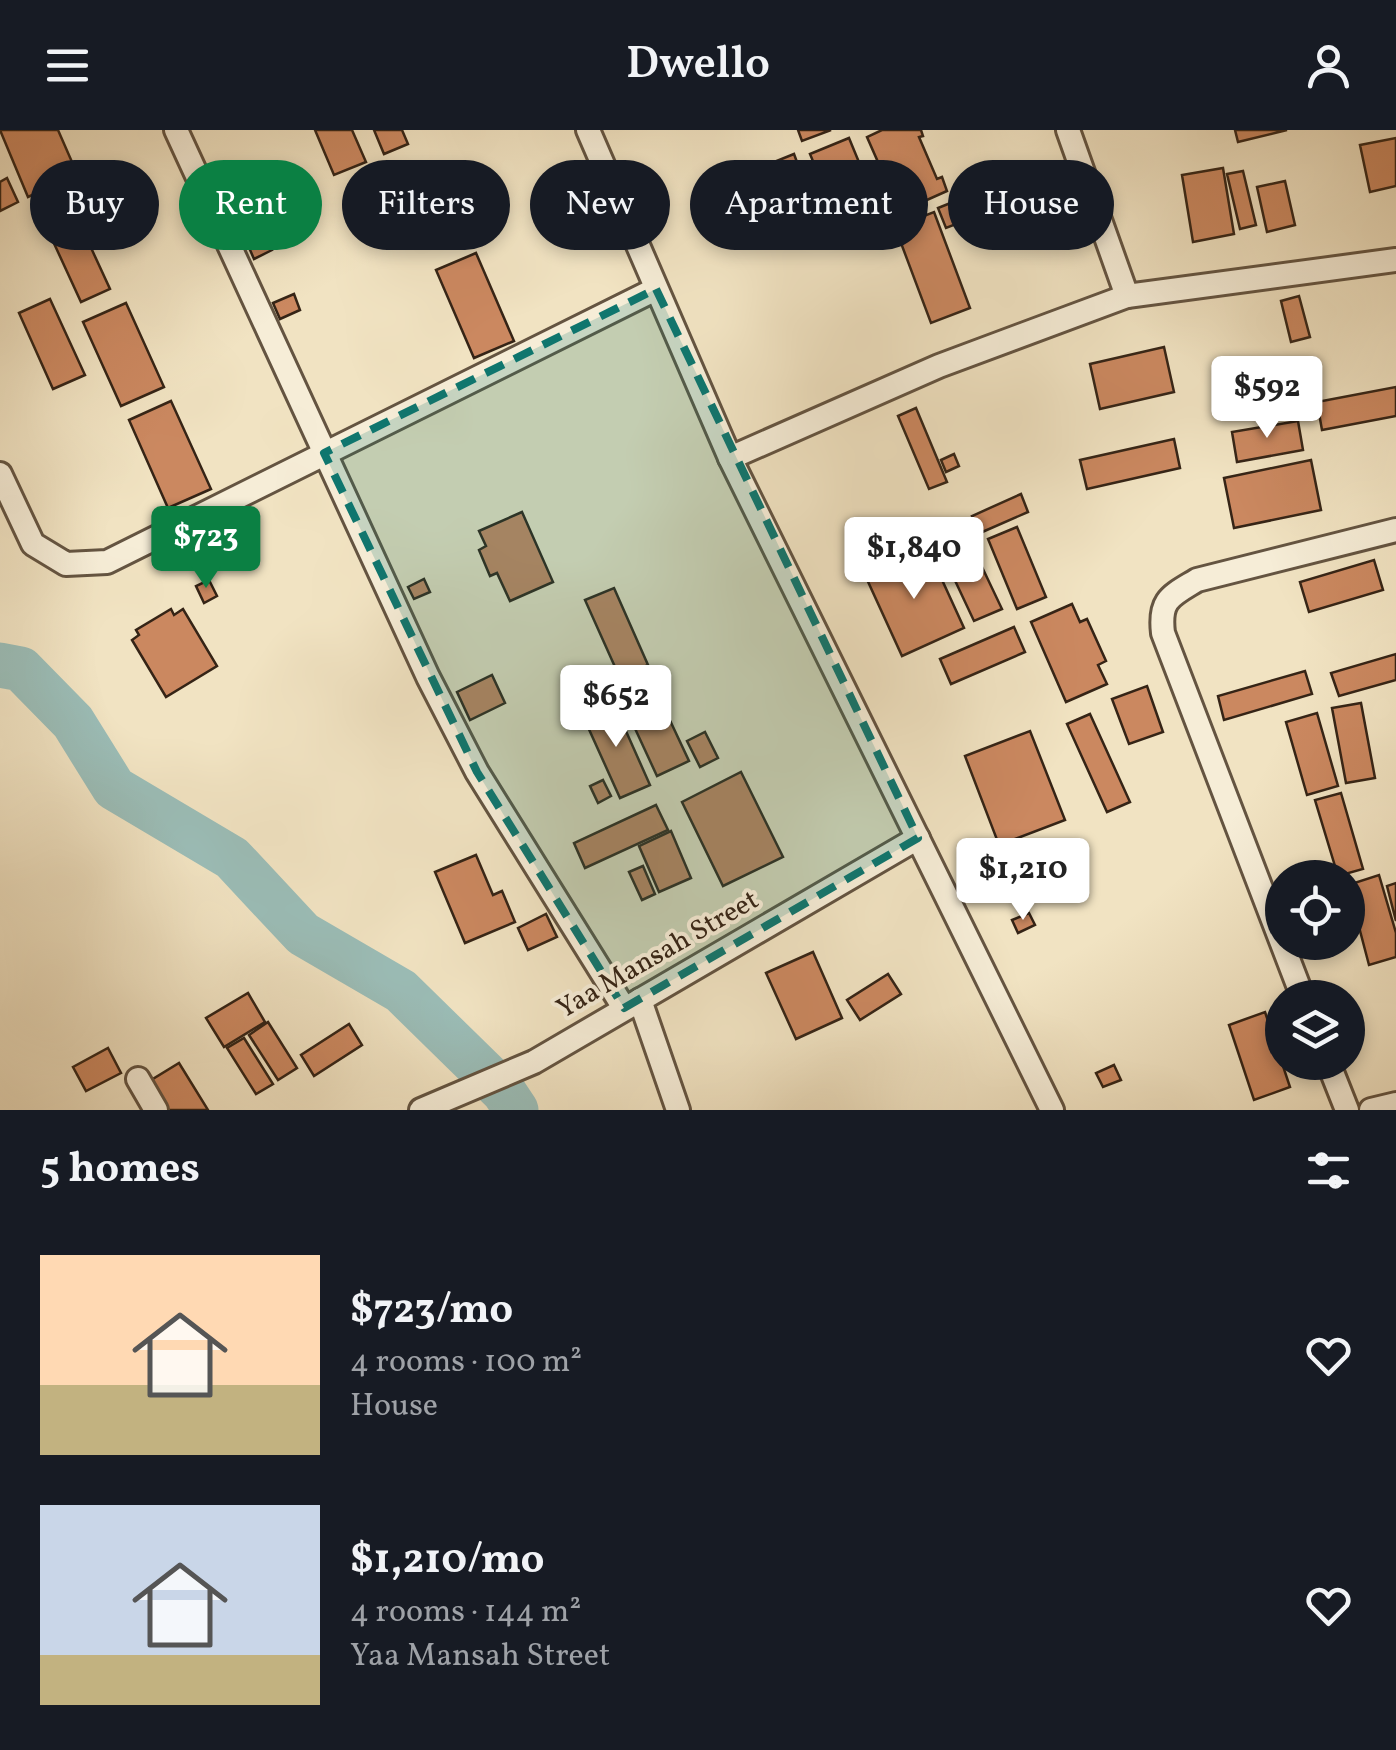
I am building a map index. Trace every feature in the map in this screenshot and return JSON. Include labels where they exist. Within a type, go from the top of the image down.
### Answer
[{"type":"street","points":[[176,130],[428,677],[477,772],[632,1004],[678,1110]]},
{"type":"street","points":[[588,130],[730,458],[1052,1110]]},
{"type":"street","points":[[1068,130],[1127,296]]},
{"type":"street","points":[[730,458],[939,366],[1127,296],[1396,260]]},
{"type":"street","points":[[0,474],[34,544],[66,564],[107,562],[656,290]]},
{"type":"street","points":[[1296,980],[1164,632],[1161,612],[1171,596],[1197,580],[1396,530]]},
{"type":"street","name":"Yaa Mansah Street","points":[[421,1110],[534,1062],[918,838]]},
{"type":"street","points":[[138,1079],[156,1110]]},
{"type":"street","points":[[1335,1080],[1347,1110]]},
{"type":"street","points":[[1371,1110],[1396,1104]]},
{"type":"highlighted area","points":[[656,289],[918,838],[624,1008],[477,772],[324,453]]},
{"type":"building","points":[[0,130],[58,130],[71,160],[30,160],[28,197]]},
{"type":"building","points":[[315,130],[352,130],[365,160],[342,160],[342,172],[334,175]]},
{"type":"building","points":[[374,130],[402,130],[408,144],[384,154]]},
{"type":"building","points":[[798,130],[831,130],[802,141]]},
{"type":"building","points":[[882,130],[921,130],[923,136],[919,137],[937,179],[942,177],[947,191],[928,199],[928,160],[877,160],[867,137]]},
{"type":"building","points":[[1235,130],[1287,130],[1238,142]]},
{"type":"building","points":[[849,138],[858,160],[812,160],[810,154]]},
{"type":"building","points":[[1396,138],[1396,186],[1370,192],[1360,145]]},
{"type":"building","points":[[1223,168],[1234,234],[1193,242],[1182,175]]},
{"type":"building","points":[[1243,171],[1256,225],[1240,229],[1227,174]]},
{"type":"building","points":[[7,178],[18,202],[0,211],[0,182]]},
{"type":"building","points":[[1285,181],[1295,225],[1267,232],[1257,187]]},
{"type":"building","points":[[948,204],[948,227],[946,228],[938,208]]},
{"type":"building","points":[[934,212],[970,308],[931,323],[904,250],[928,250],[928,214]]},
{"type":"building","points":[[57,250],[92,250],[110,289],[81,302]]},
{"type":"building","points":[[250,250],[272,250],[254,259]]},
{"type":"building","points":[[476,253],[514,341],[474,358],[436,270]]},
{"type":"building","points":[[294,294],[300,310],[280,319],[273,303]]},
{"type":"building","points":[[1299,296],[1310,337],[1291,342],[1281,301]]},
{"type":"building","points":[[50,299],[85,375],[53,389],[19,313]]},
{"type":"building","points":[[126,303],[164,387],[121,406],[83,322]]},
{"type":"building","points":[[1164,347],[1174,392],[1100,409],[1090,364]]},
{"type":"building","points":[[1396,387],[1396,416],[1322,430],[1317,402]]},
{"type":"building","points":[[171,401],[211,489],[168,508],[129,420]]},
{"type":"building","points":[[916,408],[947,482],[929,489],[898,416]]},
{"type":"building","points":[[1298,421],[1303,450],[1237,462],[1232,432]]},
{"type":"building","points":[[1174,439],[1180,468],[1087,489],[1080,460]]},
{"type":"building","points":[[954,454],[959,466],[946,472],[941,460]]},
{"type":"building","points":[[1311,460],[1321,510],[1234,528],[1224,478]]},
{"type":"building","points":[[1021,494],[1028,512],[980,533],[972,516]]},
{"type":"building","points":[[522,512],[553,582],[510,601],[497,573],[490,576],[479,550],[486,546],[479,531]]},
{"type":"building","points":[[963,527],[1002,609],[974,621],[936,540]]},
{"type":"building","points":[[1017,527],[1046,597],[1017,609],[988,539]]},
{"type":"building","points":[[927,547],[964,628],[902,656],[865,575]]},
{"type":"building","points":[[1374,560],[1383,590],[1309,612],[1300,582]]},
{"type":"building","points":[[424,579],[430,592],[414,599],[408,587]]},
{"type":"building","points":[[209,580],[217,596],[204,603],[196,586]]},
{"type":"building","points":[[614,588],[648,665],[620,678],[585,600]]},
{"type":"building","points":[[1072,604],[1080,622],[1087,619],[1106,661],[1098,665],[1107,684],[1066,702],[1031,622]]},
{"type":"building","points":[[171,609],[174,615],[183,609],[217,666],[166,697],[132,640],[139,635],[136,630]]},
{"type":"building","points":[[1014,627],[1025,652],[951,684],[940,659]]},
{"type":"building","points":[[1396,654],[1396,680],[1339,696],[1331,673]]},
{"type":"building","points":[[1305,671],[1312,694],[1224,720],[1218,696]]},
{"type":"building","points":[[492,675],[505,703],[470,720],[457,692]]},
{"type":"building","points":[[651,680],[689,761],[657,776],[619,694]]},
{"type":"building","points":[[1147,686],[1163,732],[1129,744],[1112,699]]},
{"type":"building","points":[[613,702],[650,785],[620,798],[583,716]]},
{"type":"building","points":[[1361,703],[1375,778],[1346,783],[1332,708]]},
{"type":"building","points":[[1317,713],[1338,786],[1307,795],[1286,722]]},
{"type":"building","points":[[1090,714],[1130,802],[1107,812],[1067,724]]},
{"type":"building","points":[[1030,731],[1065,820],[999,845],[965,756]]},
{"type":"building","points":[[705,732],[718,758],[700,767],[687,741]]},
{"type":"building","points":[[741,772],[783,857],[723,886],[682,802]]},
{"type":"building","points":[[603,780],[611,796],[598,803],[590,786]]},
{"type":"building","points":[[1341,793],[1360,860],[1333,860],[1315,800]]},
{"type":"building","points":[[656,805],[668,830],[585,868],[574,843]]},
{"type":"building","points":[[671,831],[691,878],[659,892],[639,846]]},
{"type":"building","points":[[476,855],[493,895],[502,891],[515,922],[465,943],[435,872]]},
{"type":"building","points":[[643,866],[655,894],[642,900],[629,872]]},
{"type":"building","points":[[1379,875],[1396,933],[1396,957],[1369,965],[1365,950],[1365,880]]},
{"type":"building","points":[[1396,883],[1396,921],[1387,886]]},
{"type":"building","points":[[1029,913],[1035,925],[1018,933],[1012,920]]},
{"type":"building","points":[[546,914],[557,937],[528,950],[518,928]]},
{"type":"building","points":[[813,952],[842,1018],[796,1039],[766,973]]},
{"type":"building","points":[[888,974],[901,994],[860,1020],[847,1000]]},
{"type":"building","points":[[248,993],[265,1022],[224,1047],[206,1018]]},
{"type":"building","points":[[1265,1012],[1265,1080],[1288,1080],[1290,1087],[1254,1100],[1229,1025]]},
{"type":"building","points":[[268,1022],[297,1068],[278,1080],[249,1035]]},
{"type":"building","points":[[349,1024],[362,1045],[314,1076],[301,1055]]},
{"type":"building","points":[[244,1038],[273,1084],[256,1094],[227,1048]]},
{"type":"building","points":[[108,1048],[121,1073],[86,1091],[73,1067]]},
{"type":"building","points":[[179,1063],[208,1110],[165,1110],[148,1082]]},
{"type":"building","points":[[1114,1065],[1121,1080],[1103,1087],[1096,1073]]},
{"type":"waterway","points":[[0,665],[21,669],[73,722],[114,788],[232,858],[303,934],[401,991],[504,1092],[516,1110]]}]
